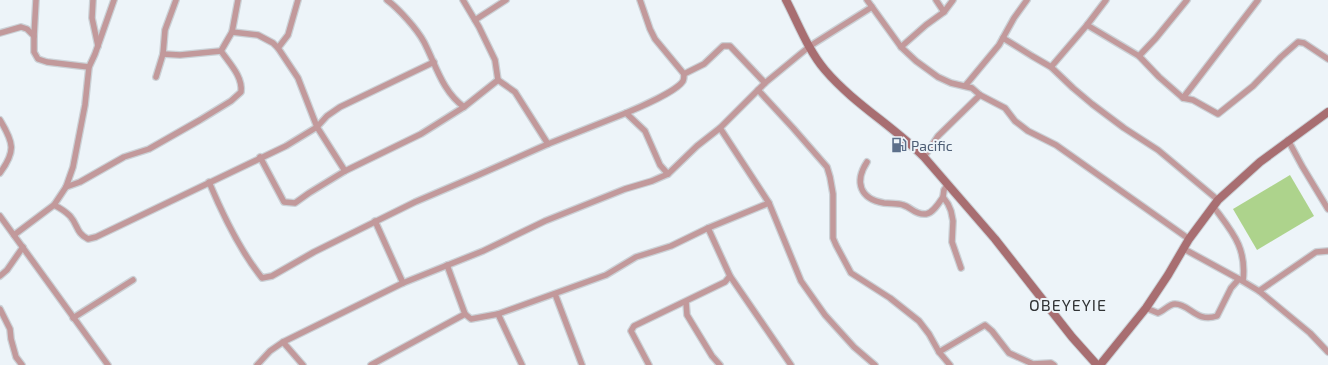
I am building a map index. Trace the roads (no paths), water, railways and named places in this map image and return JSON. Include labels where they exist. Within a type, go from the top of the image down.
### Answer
[{"type":"main road","points":[[786,0],[810,46],[825,70],[842,87],[924,156],[1023,275],[1072,337],[1098,365],[1146,308],[1189,239],[1215,203],[1260,162],[1328,112]]},
{"type":"street","points":[[36,0],[34,52],[38,59],[47,62],[89,67]]},
{"type":"street","points":[[93,0],[92,18],[98,46]]},
{"type":"street","points":[[14,235],[54,205],[66,187],[73,167],[81,128],[89,67],[114,0]]},
{"type":"street","points":[[156,77],[163,54],[165,30],[176,0]]},
{"type":"street","points":[[222,52],[232,32],[238,0]]},
{"type":"street","points":[[278,48],[288,35],[298,0]]},
{"type":"street","points":[[387,0],[406,18],[423,40],[434,62],[437,72],[448,92],[464,107]]},
{"type":"street","points":[[463,0],[495,60],[498,80],[515,92],[548,144]]},
{"type":"street","points":[[475,20],[506,0]]},
{"type":"street","points":[[640,0],[655,39],[684,74]]},
{"type":"street","points":[[868,0],[901,47],[916,61],[938,77],[951,83],[972,88],[980,95],[1005,108],[1015,121],[1028,131],[1056,145],[1189,239]]},
{"type":"street","points":[[936,0],[944,12]]},
{"type":"street","points":[[901,47],[926,25],[944,12],[953,0]]},
{"type":"street","points":[[965,86],[1003,38],[1014,18],[1027,0]]},
{"type":"street","points":[[1051,67],[1106,0]]},
{"type":"street","points":[[1139,56],[1187,0]]},
{"type":"street","points":[[1183,98],[1258,0]]},
{"type":"street","points":[[257,365],[270,351],[283,342],[404,283],[483,251],[546,220],[668,174],[697,146],[720,128],[765,83],[810,46],[872,7]]},
{"type":"street","points":[[1087,25],[1139,56],[1159,77],[1183,98],[1193,100],[1218,114],[1253,86],[1298,42],[1304,43],[1328,59]]},
{"type":"street","points":[[0,33],[21,27],[27,29],[34,36]]},
{"type":"street","points":[[232,32],[258,35],[273,43],[278,48],[298,78],[317,127],[345,170]]},
{"type":"street","points":[[1003,38],[1051,67],[1087,100],[1124,128],[1158,150],[1215,203],[1236,238],[1243,257],[1244,269],[1241,280],[1231,288],[1217,316],[1204,318],[1181,305],[1176,304],[1171,305],[1158,313],[1146,308]]},
{"type":"street","points":[[209,182],[240,245],[254,269],[262,278],[272,276],[314,252],[415,202],[548,144],[657,99],[682,82],[684,74],[704,64],[723,46],[730,46],[765,83]]},
{"type":"street","points":[[163,54],[180,55],[222,52]]},
{"type":"street","points":[[66,187],[80,182],[124,157],[149,149],[231,101],[241,92],[242,86],[238,75],[222,52]]},
{"type":"street","points":[[54,205],[71,217],[81,235],[88,239],[96,237],[286,146],[317,127],[327,116],[340,107],[434,62]]},
{"type":"street","points":[[260,158],[284,202],[296,203],[345,170],[421,134],[464,107],[498,80]]},
{"type":"street","points":[[758,90],[827,167],[833,194],[833,238],[852,273],[890,298],[919,321],[929,334],[939,352],[950,365]]},
{"type":"street","points":[[924,156],[938,136],[980,95]]},
{"type":"street","points":[[626,113],[645,131],[660,165],[668,174]]},
{"type":"street","points":[[0,120],[8,132],[11,144],[9,160],[0,173]]},
{"type":"street","points":[[720,128],[769,203],[801,282],[826,315],[854,347],[875,365]]},
{"type":"street","points":[[1288,140],[1328,209]]},
{"type":"street","points":[[867,162],[862,171],[860,182],[863,192],[867,197],[883,203],[905,205],[913,212],[925,214],[930,212],[943,197],[944,190],[948,184]]},
{"type":"street","points":[[943,197],[951,211],[953,221],[952,242],[961,268]]},
{"type":"street","points":[[447,265],[465,314],[471,319],[498,314],[606,275],[636,257],[672,246],[708,228],[769,203]]},
{"type":"street","points":[[0,216],[108,365]]},
{"type":"street","points":[[375,221],[404,283]]},
{"type":"street","points":[[708,228],[730,276],[791,365]]},
{"type":"street","points":[[0,276],[7,270],[23,247]]},
{"type":"street","points":[[1184,249],[1259,291],[1310,333],[1328,352]]},
{"type":"street","points":[[1259,291],[1316,252],[1328,251]]},
{"type":"street","points":[[649,365],[631,331],[634,326],[725,282],[730,276]]},
{"type":"street","points":[[73,318],[133,280]]},
{"type":"street","points":[[555,294],[582,365]]},
{"type":"street","points":[[686,302],[687,314],[712,356],[720,365]]},
{"type":"street","points":[[0,309],[10,329],[16,357],[22,365]]},
{"type":"street","points":[[371,365],[465,314]]},
{"type":"street","points":[[498,314],[522,365]]},
{"type":"street","points":[[939,352],[985,325],[992,331],[1009,353],[1033,364],[1051,363],[1054,365]]},
{"type":"street","points":[[283,342],[303,365]]},
{"type":"place","name":"Pacific","points":[[899,145]]},
{"type":"district","name":"OBEYEYIE","points":[[1068,304]]}]
